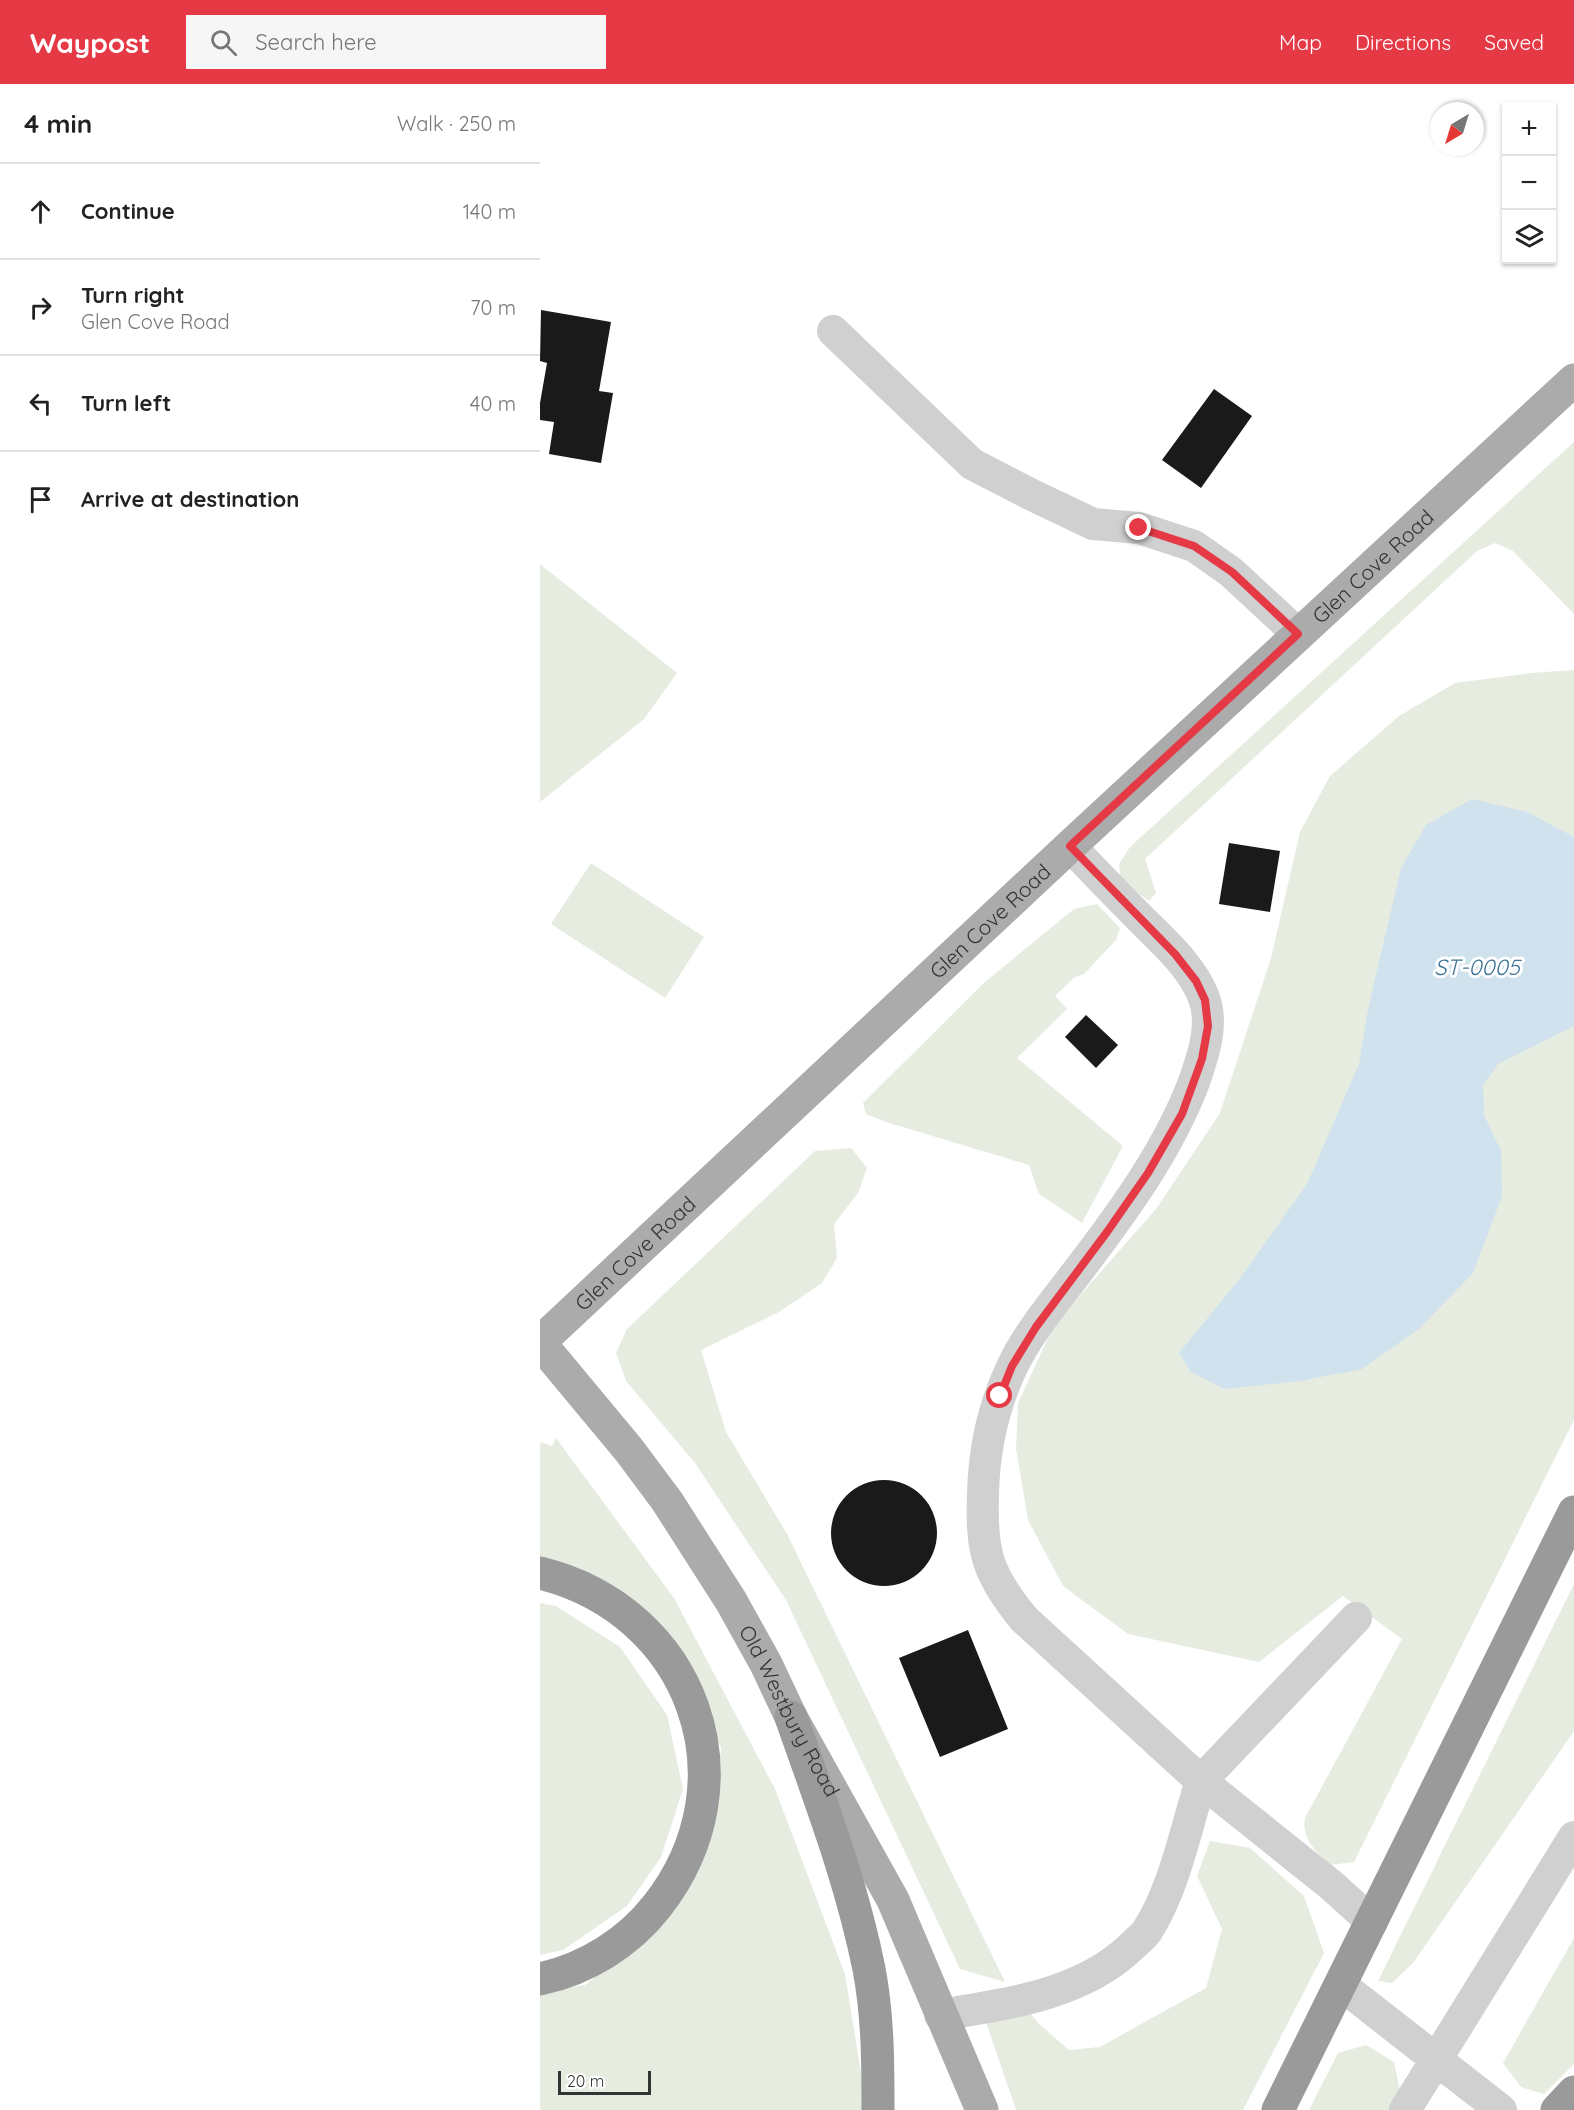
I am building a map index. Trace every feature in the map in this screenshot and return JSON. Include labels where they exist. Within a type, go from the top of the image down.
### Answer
[{"type":"highway","points":[[1278,2110],[1574,1512]]},
{"type":"highway","points":[[540,1573],[587,1590],[612,1605],[636,1623],[656,1643],[673,1666],[687,1691],[697,1716],[702,1742],[704,1795],[699,1824],[691,1848],[679,1874],[651,1913],[635,1930],[602,1955],[570,1970],[540,1979]]},
{"type":"highway","points":[[791,1717],[840,1858],[867,1961],[877,2039],[878,2110]]},
{"type":"highway","points":[[1557,2110],[1574,2092]]},
{"type":"main road","name":"Glen Cove Road","points":[[540,1342],[1070,846],[1574,380]]},
{"type":"main road","name":"Old Westbury Road","points":[[540,1342],[596,1408],[667,1501],[731,1601],[766,1664],[791,1717],[892,1900],[982,2110]]},
{"type":"lane","points":[[833,332],[972,464],[1093,524],[1139,528],[1194,546],[1232,572],[1298,634]]},
{"type":"lane","points":[[1070,846],[1175,954],[1196,981],[1205,1000],[1208,1026],[1202,1059],[1182,1114],[1154,1163],[1107,1232],[1036,1327],[1012,1366],[988,1436],[983,1479],[982,1523],[985,1549],[993,1574],[1005,1595],[1024,1619],[1201,1781],[1331,1885],[1372,1922]]},
{"type":"lane","points":[[940,2015],[1025,1999],[1083,1980],[1118,1960],[1147,1933],[1169,1886],[1201,1781],[1356,1617]]},
{"type":"lane","points":[[1405,2110],[1574,1837]]},
{"type":"lane","points":[[1341,1985],[1501,2110]]},
{"type":"shaded area","points":[[1574,442],[1574,614],[1513,551],[1495,543],[1477,551],[1145,859],[1156,893],[1149,901],[1121,881],[1119,864],[1130,847]]},
{"type":"shaded area","points":[[540,564],[677,673],[644,719],[540,802]]},
{"type":"shaded area","points":[[1574,670],[1574,1420],[1354,1862],[1330,1865],[1308,1839],[1304,1826],[1305,1818],[1402,1639],[1343,1596],[1259,1662],[1128,1634],[1063,1586],[1028,1520],[1016,1449],[1018,1403],[1054,1325],[1156,1209],[1220,1113],[1271,958],[1300,832],[1330,776],[1399,716],[1455,683]]},
{"type":"shaded area","points":[[591,863],[704,937],[665,998],[551,924]]},
{"type":"shaded area","points":[[1097,904],[1120,928],[1116,940],[1084,974],[1075,977],[1055,996],[1067,1009],[1017,1058],[1123,1146],[1082,1223],[1039,1194],[1029,1165],[886,1122],[866,1114],[863,1103],[985,982],[1074,909]]},
{"type":"shaded area","points":[[851,1148],[867,1168],[858,1193],[834,1224],[837,1258],[822,1283],[779,1312],[701,1350],[726,1432],[787,1534],[1005,1982],[960,1969],[786,1600],[695,1463],[626,1381],[616,1353],[627,1329],[815,1151]]},
{"type":"shaded area","points":[[556,1438],[674,1598],[775,1789],[845,1974],[867,2110],[540,2110],[540,1992],[585,1985],[657,1929],[711,1839],[721,1748],[688,1668],[540,1562],[540,1442],[552,1446]]},
{"type":"shaded area","points":[[1574,1584],[1574,1731],[1413,1963],[1392,1983],[1378,1981]]},
{"type":"shaded area","points":[[540,1603],[556,1606],[620,1647],[667,1715],[683,1789],[661,1857],[627,1906],[563,1950],[540,1955]]},
{"type":"shaded area","points":[[1210,1841],[1250,1848],[1304,1896],[1324,1953],[1243,2110],[1016,2110],[986,2022],[1026,2008],[1038,2023],[1069,2050],[1100,2047],[1206,1988],[1222,1929],[1197,1876]]},
{"type":"shaded area","points":[[1574,1938],[1574,2064],[1544,2094],[1521,2087],[1503,2063]]},
{"type":"shaded area","points":[[1366,2045],[1394,2062],[1402,2100],[1396,2110],[1309,2110],[1338,2053]]},
{"type":"water","name":"ST-0005","points":[[1472,799],[1527,812],[1574,837],[1574,1026],[1498,1064],[1483,1086],[1484,1115],[1501,1151],[1502,1196],[1473,1273],[1420,1328],[1362,1369],[1300,1381],[1224,1389],[1191,1372],[1179,1353],[1241,1277],[1307,1184],[1359,1064],[1368,1009],[1401,868],[1426,825]]},
{"type":"building","points":[[541,310],[611,322],[599,391],[613,393],[601,463],[549,454],[554,422],[540,420],[540,403],[547,363],[540,361]]},
{"type":"building","points":[[1214,389],[1252,416],[1201,488],[1162,460]]},
{"type":"building","points":[[1229,843],[1280,851],[1270,912],[1219,904]]},
{"type":"building","points":[[1086,1015],[1118,1045],[1096,1068],[1065,1037]]},
{"type":"building","points":[[884,1480],[904,1484],[921,1496],[933,1513],[937,1533],[933,1553],[921,1570],[904,1582],[884,1586],[864,1582],[847,1570],[835,1553],[831,1533],[835,1513],[847,1496],[864,1484]]},
{"type":"building","points":[[968,1630],[1008,1729],[940,1757],[899,1658]]},
{"type":"route","points":[[1000,1396],[1012,1366],[1036,1327],[1148,1173],[1182,1114],[1202,1059],[1208,1026],[1205,1000],[1196,981],[1175,954],[1070,846],[1298,634],[1232,572],[1194,546],[1139,528]]}]
